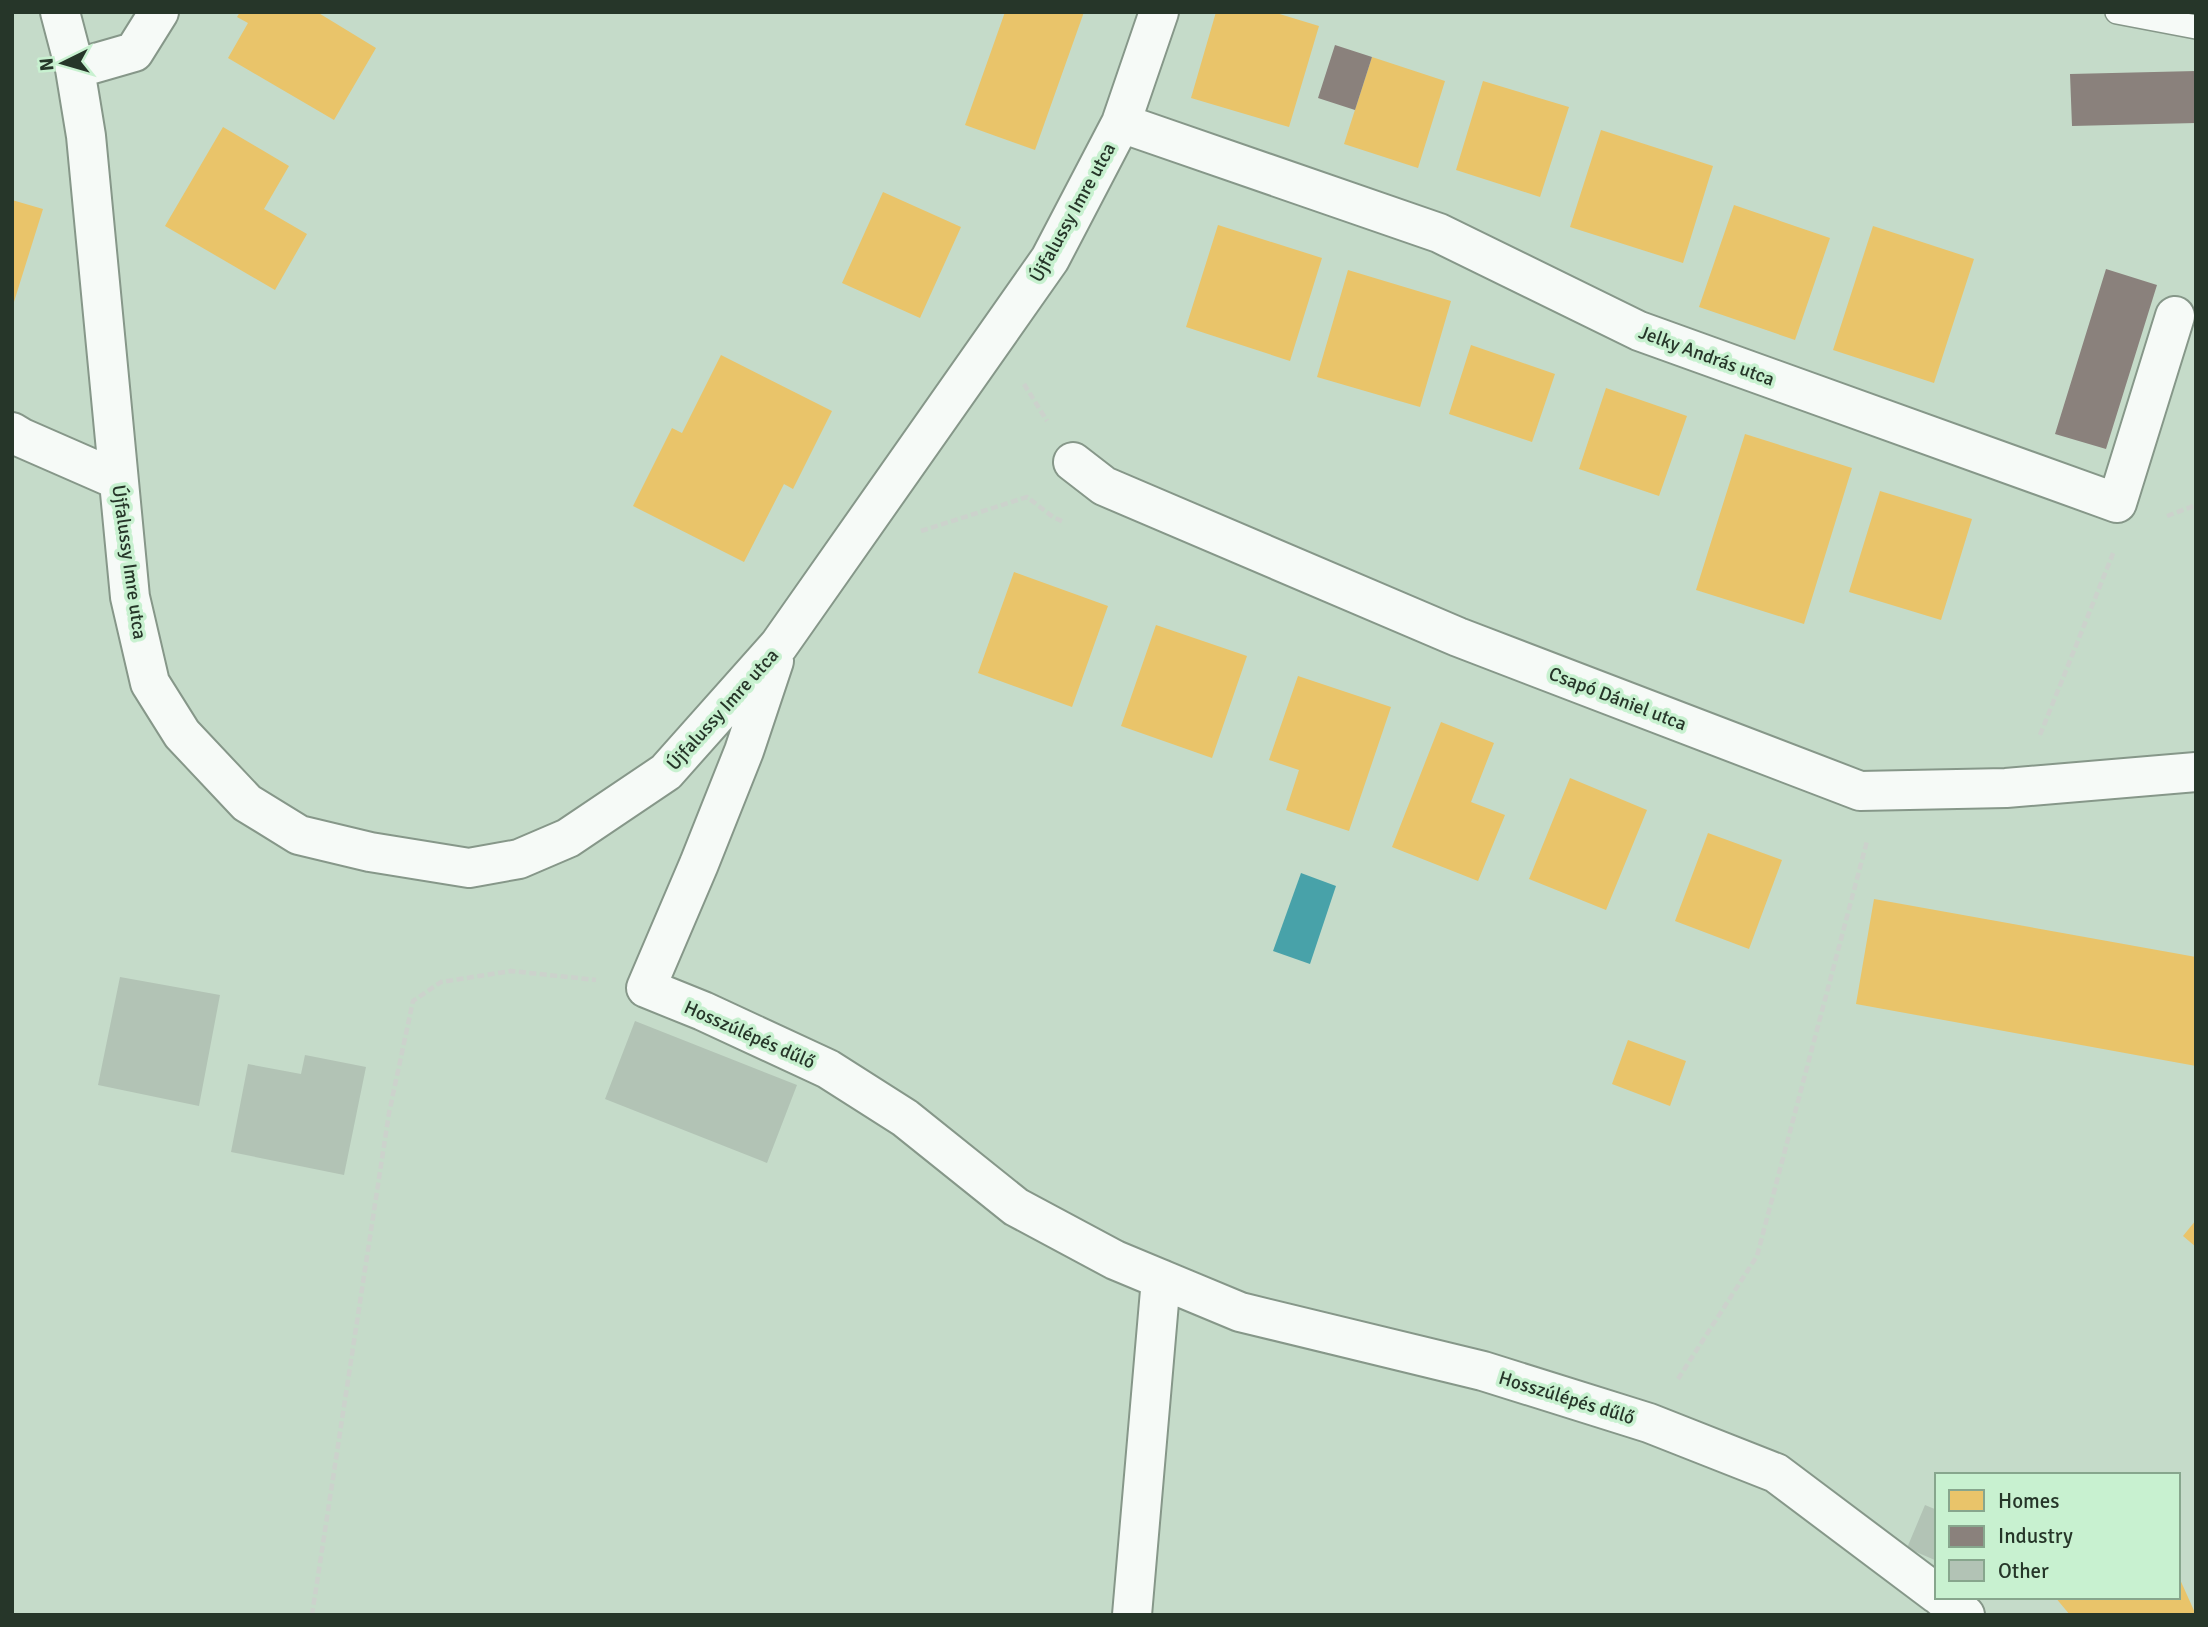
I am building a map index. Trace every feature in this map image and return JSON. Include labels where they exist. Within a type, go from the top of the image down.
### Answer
[{"type":"street","name":"Újfalussy Imre utca","points":[[60,12],[75,69],[86,136],[133,615],[150,683],[182,734],[247,803],[299,835],[370,852],[469,868],[519,859],[568,838],[666,772],[779,645],[1050,259],[1121,123],[1159,12]]},
{"type":"street","points":[[75,69],[134,52],[159,12]]},
{"type":"street","name":"Jelky András utca","points":[[1121,123],[1439,233],[1639,331],[2117,503],[2175,316]]},
{"type":"street","points":[[12,432],[118,480]]},
{"type":"street","name":"Csapó Dániel utca","points":[[1073,462],[1104,486],[1458,637],[1860,791],[2020,787],[2196,772]]},
{"type":"street","points":[[646,988],[744,751],[779,645]]},
{"type":"street","name":"Hosszúlépés dűlő","points":[[646,988],[828,1069],[905,1118],[1017,1207],[1115,1260],[1240,1312],[1483,1371],[1650,1423],[1776,1474],[1935,1593]]},
{"type":"street","points":[[1132,1615],[1161,1279]]},
{"type":"street","points":[[1944,1599],[1965,1615]]},
{"type":"lane","points":[[2118,12],[2196,27]]},
{"type":"path","points":[[994,339],[1073,462]]},
{"type":"path","points":[[842,556],[1027,497],[1053,517]]},
{"type":"path","points":[[2159,519],[2196,505]]},
{"type":"path","points":[[2020,787],[2116,546]]},
{"type":"path","points":[[1650,1423],[1757,1256],[1869,834]]},
{"type":"path","points":[[312,1615],[389,1113],[413,1001],[441,982],[511,971],[646,988]]},
{"type":"water","points":[[1301,873],[1336,886],[1310,964],[1273,951]]},
{"type":"building: Homes","points":[[240,12],[317,12],[376,48],[334,120],[228,58],[248,23],[237,17]]},
{"type":"building: Homes","points":[[1005,12],[1084,12],[1035,150],[965,125]]},
{"type":"building: Homes","points":[[1216,12],[1273,12],[1319,26],[1289,127],[1191,98]]},
{"type":"building: Homes","points":[[1372,57],[1445,81],[1418,168],[1344,144]]},
{"type":"building: Homes","points":[[1483,81],[1569,107],[1540,197],[1456,170]]},
{"type":"building: Homes","points":[[223,127],[289,166],[264,209],[307,234],[275,290],[165,226]]},
{"type":"building: Homes","points":[[1601,130],[1713,166],[1683,263],[1570,227]]},
{"type":"building: Homes","points":[[883,192],[961,227],[920,318],[842,283]]},
{"type":"building: Homes","points":[[12,200],[43,209],[13,305],[12,305]]},
{"type":"building: Homes","points":[[1734,205],[1830,238],[1795,340],[1699,307]]},
{"type":"building: Homes","points":[[1218,225],[1322,258],[1290,361],[1186,327]]},
{"type":"building: Homes","points":[[1873,226],[1974,259],[1934,383],[1833,350]]},
{"type":"building: Homes","points":[[1348,270],[1451,301],[1420,407],[1317,377]]},
{"type":"building: Homes","points":[[1471,345],[1555,374],[1532,442],[1449,414]]},
{"type":"building: Homes","points":[[721,355],[832,411],[793,489],[784,484],[744,562],[633,506],[672,428],[682,433]]},
{"type":"building: Homes","points":[[1606,388],[1687,416],[1659,496],[1579,469]]},
{"type":"building: Homes","points":[[1745,434],[1852,468],[1804,624],[1696,590]]},
{"type":"building: Homes","points":[[1880,491],[1972,519],[1941,620],[1849,592]]},
{"type":"building: Homes","points":[[1014,572],[1108,606],[1072,707],[978,673]]},
{"type":"building: Homes","points":[[1156,625],[1247,656],[1212,758],[1121,726]]},
{"type":"building: Homes","points":[[1298,676],[1391,707],[1349,831],[1286,810],[1299,770],[1269,760]]},
{"type":"building: Homes","points":[[1441,722],[1494,743],[1471,802],[1505,815],[1478,881],[1392,847]]},
{"type":"building: Homes","points":[[1570,778],[1647,810],[1606,910],[1529,879]]},
{"type":"building: Homes","points":[[1708,833],[1782,860],[1749,949],[1675,921]]},
{"type":"building: Homes","points":[[1874,899],[2196,957],[2196,1066],[1856,1004]]},
{"type":"building: Homes","points":[[1628,1040],[1686,1061],[1670,1106],[1612,1084]]},
{"type":"building: Homes","points":[[2196,1220],[2196,1247],[2183,1236]]},
{"type":"building: Homes","points":[[2180,1579],[2196,1615],[2070,1615],[2057,1599],[2180,1599]]},
{"type":"building: Industry","points":[[1335,45],[1372,57],[1355,110],[1318,98]]},
{"type":"building: Industry","points":[[2196,71],[2196,123],[2072,126],[2070,74]]},
{"type":"building: Industry","points":[[2106,269],[2157,285],[2106,449],[2055,434]]},
{"type":"building: Other","points":[[120,977],[220,995],[199,1106],[98,1085]]},
{"type":"building: Other","points":[[635,1021],[797,1085],[767,1163],[605,1099]]},
{"type":"building: Other","points":[[305,1055],[366,1067],[344,1175],[231,1152],[248,1064],[301,1074]]},
{"type":"building: Other","points":[[1925,1505],[1935,1509],[1935,1560],[1907,1548]]}]
